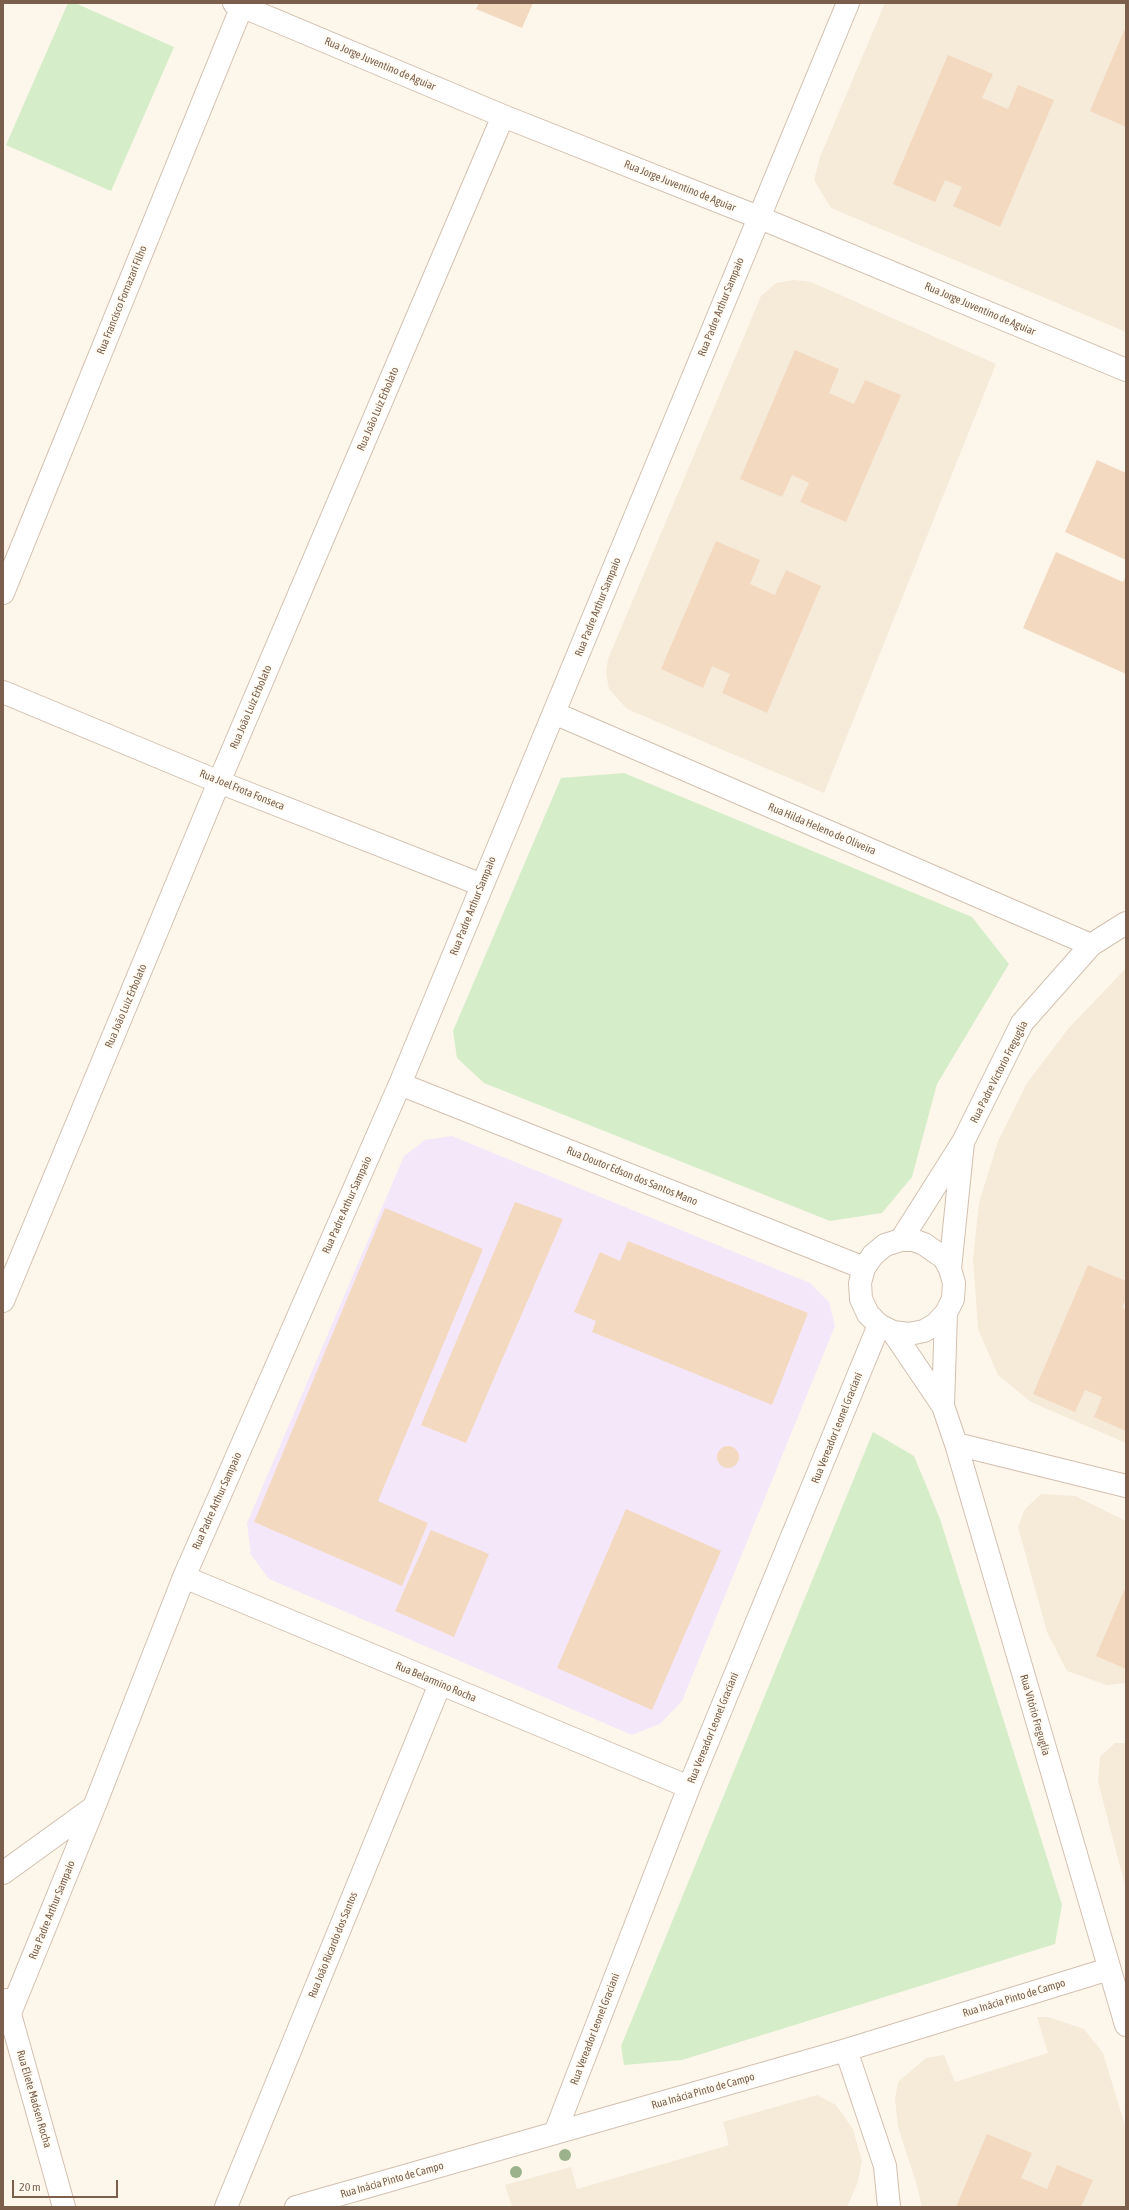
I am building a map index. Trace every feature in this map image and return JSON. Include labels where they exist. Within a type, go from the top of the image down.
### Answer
[{"type":"street","name":"Rua Padre Arthur Sampaio","points":[[10,2014],[94,1807],[184,1577],[400,1084],[758,217],[848,3]]},
{"type":"street","name":"Rua Jorge Juventino de Aguiar","points":[[238,5],[503,116],[758,217],[1126,370]]},
{"type":"street","name":"Rua Francisco Fornazari Filho","points":[[3,593],[238,5]]},
{"type":"street","name":"Rua João Luiz Erbolato","points":[[3,1300],[220,782],[503,116]]},
{"type":"street","name":"Rua Joel Frota Fonseca","points":[[3,692],[220,782],[482,885]]},
{"type":"street","name":"Rua Hilda Heleno de Oliveira","points":[[554,713],[1091,946]]},
{"type":"street","name":"Rua Padre Victorio Freguglia","points":[[901,1240],[963,1142],[1022,1023],[1091,946],[1126,923]]},
{"type":"street","name":"Rua Doutor Edson dos Santos Mano","points":[[400,1084],[864,1268]]},
{"type":"street","name":"Rua Padre Victorio Freguglia","points":[[950,1269],[963,1142]]},
{"type":"street","points":[[901,1240],[913,1240],[924,1244],[944,1258],[950,1269],[954,1284],[953,1299],[946,1313],[936,1324],[924,1331],[909,1334],[886,1329],[868,1314],[862,1299],[860,1283],[864,1268],[873,1254],[885,1245],[901,1240]]},
{"type":"street","name":"Rua Vitório Freguglia","points":[[943,1406],[946,1313]]},
{"type":"street","name":"Rua Vitório Freguglia","points":[[886,1329],[943,1406],[956,1444],[1126,2025]]},
{"type":"street","name":"Rua Vereador Leonel Graciani","points":[[555,2133],[689,1787],[886,1329]]},
{"type":"street","points":[[956,1444],[1126,1486]]},
{"type":"street","name":"Rua Belarmino Rocha","points":[[184,1577],[689,1787]]},
{"type":"street","name":"Rua João Ricardo dos Santos","points":[[226,2207],[440,1684]]},
{"type":"street","points":[[3,1873],[94,1807]]},
{"type":"street","name":"Rua Inácia Pinto de Campo","points":[[300,2206],[846,2050],[1109,1968]]},
{"type":"street","name":"Rua Eliete Madsen Rocha","points":[[3,1991],[64,2207]]},
{"type":"street","points":[[846,2050],[885,2166],[889,2207]]},
{"type":"shaded area","points":[[885,3],[1126,3],[1126,332],[831,208],[814,180],[820,157]]},
{"type":"shaded area","points":[[794,280],[811,282],[996,364],[824,793],[627,709],[609,689],[606,673],[608,659],[761,296],[776,283]]},
{"type":"shaded area","points":[[1126,968],[1126,1443],[1031,1402],[998,1375],[978,1329],[973,1259],[979,1203],[998,1141],[1027,1083],[1068,1029]]},
{"type":"shaded area","points":[[452,1136],[810,1283],[829,1302],[835,1326],[682,1701],[660,1724],[632,1735],[269,1579],[251,1555],[247,1523],[404,1156],[425,1140]]},
{"type":"shaded area","points":[[1041,1494],[1075,1496],[1126,1521],[1126,1683],[1107,1685],[1067,1671],[1047,1632],[1018,1527],[1025,1509]]},
{"type":"shaded area","points":[[1115,1743],[1126,1743],[1126,1889],[1098,1782],[1100,1757]]},
{"type":"shaded area","points":[[1037,2017],[1048,2017],[1084,2029],[1103,2053],[1126,2129],[1126,2207],[922,2207],[916,2182],[898,2127],[895,2099],[898,2082],[926,2058],[944,2055],[955,2082],[1048,2053]]},
{"type":"shaded area","points":[[817,2095],[836,2105],[853,2129],[862,2161],[857,2184],[847,2207],[512,2207],[505,2185],[571,2167],[577,2189],[729,2145],[723,2122]]},
{"type":"green space","points":[[68,3],[75,3],[174,47],[111,191],[6,145]]},
{"type":"green space","points":[[624,773],[972,917],[1009,964],[937,1084],[912,1177],[882,1213],[830,1221],[484,1083],[457,1058],[453,1031],[561,778]]},
{"type":"green space","points":[[873,1432],[914,1456],[940,1519],[1062,1905],[1055,1944],[682,2060],[624,2065],[621,2046]]},
{"type":"building","points":[[479,3],[533,3],[522,28],[476,9]]},
{"type":"building","points":[[1126,26],[1126,127],[1090,111]]},
{"type":"building","points":[[948,55],[993,74],[982,98],[1008,109],[1018,85],[1054,100],[1000,227],[953,206],[962,187],[945,180],[935,202],[893,184]]},
{"type":"building","points":[[795,350],[839,369],[829,393],[854,404],[865,380],[901,395],[846,522],[800,502],[809,483],[792,475],[782,497],[740,479]]},
{"type":"building","points":[[1097,460],[1126,473],[1126,560],[1065,532]]},
{"type":"building","points":[[716,541],[760,560],[750,584],[775,595],[786,570],[821,586],[767,713],[722,693],[730,674],[712,666],[703,688],[661,669]]},
{"type":"building","points":[[1056,552],[1123,582],[1126,576],[1126,674],[1023,628]]},
{"type":"building","points":[[515,1202],[563,1219],[466,1443],[421,1425]]},
{"type":"building","points":[[385,1208],[483,1249],[378,1501],[428,1523],[402,1586],[254,1522]]},
{"type":"building","points":[[628,1241],[808,1313],[772,1405],[592,1332],[596,1321],[574,1312],[600,1252],[620,1261]]},
{"type":"building","points":[[1088,1265],[1126,1281],[1126,1299],[1122,1308],[1126,1310],[1126,1431],[1094,1417],[1102,1397],[1085,1390],[1075,1412],[1033,1394]]},
{"type":"building","points":[[728,1446],[736,1449],[739,1457],[736,1465],[728,1468],[720,1465],[717,1457],[720,1449]]},
{"type":"building","points":[[626,1509],[721,1551],[652,1710],[557,1668]]},
{"type":"building","points":[[431,1530],[489,1554],[454,1637],[395,1611]]},
{"type":"building","points":[[1126,1586],[1126,1669],[1096,1656]]},
{"type":"building","points":[[987,2134],[1032,2153],[1021,2178],[1047,2189],[1057,2165],[1093,2180],[1081,2207],[956,2207]]}]
